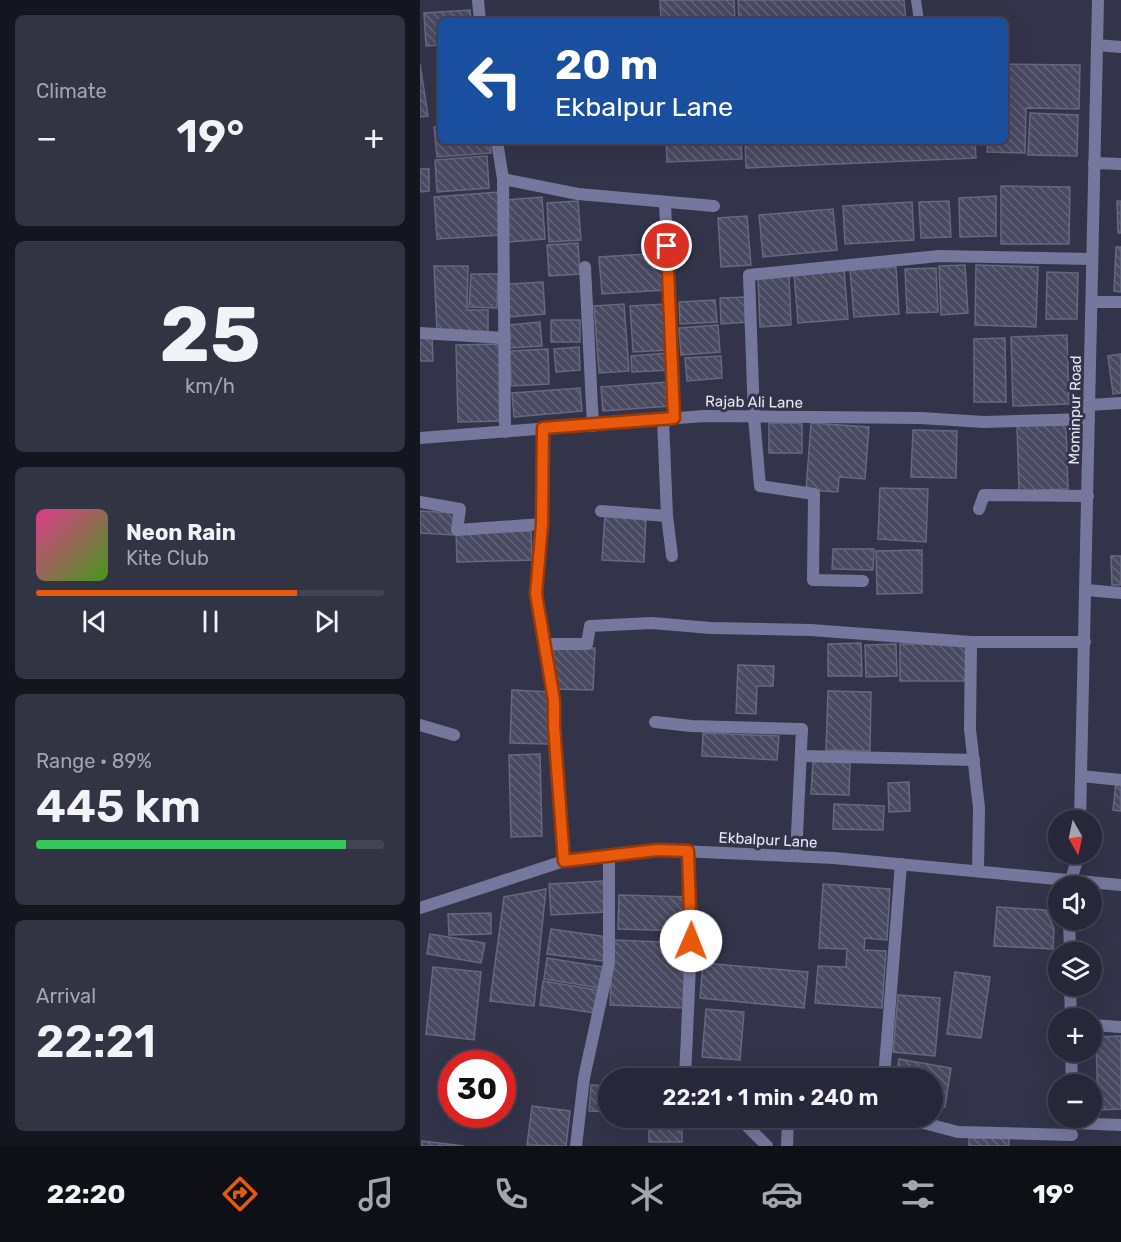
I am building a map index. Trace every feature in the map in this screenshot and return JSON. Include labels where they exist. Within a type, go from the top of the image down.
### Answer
[{"type":"street","points":[[478,0],[480,18]]},
{"type":"street","name":"Mominpur Road","points":[[1080,810],[1098,0]]},
{"type":"street","points":[[1097,45],[1121,47]]},
{"type":"street","points":[[497,144],[503,179],[505,432]]},
{"type":"street","points":[[1094,163],[1121,164]]},
{"type":"street","points":[[503,179],[578,194],[714,206]]},
{"type":"street","points":[[665,202],[669,419],[667,516],[672,556]]},
{"type":"street","points":[[863,581],[813,580],[814,494],[760,486],[754,417],[749,275],[939,256],[1092,259]]},
{"type":"street","points":[[585,267],[593,426]]},
{"type":"street","points":[[1092,302],[1121,302]]},
{"type":"street","points":[[420,333],[505,338]]},
{"type":"street","points":[[1090,405],[1121,403]]},
{"type":"street","name":"Rajab Ali Lane","points":[[420,438],[669,419],[921,418],[984,422],[1089,419]]},
{"type":"street","points":[[543,428],[542,524],[536,594],[554,700],[564,861]]},
{"type":"street","points":[[979,509],[984,495],[1088,496]]},
{"type":"street","points":[[420,502],[460,509],[457,530],[542,524]]},
{"type":"street","points":[[602,511],[667,516]]},
{"type":"street","points":[[1086,590],[1121,593]]},
{"type":"street","points":[[544,644],[587,644],[590,626],[652,623],[711,628],[811,630],[971,642],[1085,642]]},
{"type":"street","points":[[971,642],[970,729],[979,808],[978,872]]},
{"type":"street","points":[[655,722],[692,726],[802,729],[796,856]]},
{"type":"street","points":[[420,725],[454,735]]},
{"type":"street","points":[[801,756],[974,760]]},
{"type":"street","points":[[1082,776],[1121,780]]},
{"type":"street","name":"Ekbalpur Lane","points":[[420,908],[564,861],[657,850],[796,856],[901,864],[1048,880]]},
{"type":"street","points":[[685,1068],[692,921],[688,851]]},
{"type":"street","points":[[576,1146],[584,1078],[609,963],[609,855]]},
{"type":"street","points":[[885,1068],[901,864]]},
{"type":"street","name":"Ekbalpur Lane","points":[[1102,884],[1121,885]]},
{"type":"street","points":[[1102,1025],[1121,1026]]},
{"type":"street","points":[[943,1128],[958,1132],[1072,1130],[1121,1125]]},
{"type":"street","points":[[749,1128],[767,1146]]},
{"type":"street","points":[[787,1146],[788,1128]]},
{"type":"street","points":[[957,1146],[958,1132]]},
{"type":"lane","points":[[916,0],[919,18]]},
{"type":"building","points":[[660,0],[734,0],[735,18],[661,18]]},
{"type":"building","points":[[738,0],[904,0],[906,18],[739,18]]},
{"type":"building","points":[[470,10],[471,18],[438,18],[438,45],[426,46],[424,13]]},
{"type":"building","points":[[420,64],[428,116],[420,117]]},
{"type":"building","points":[[1008,64],[1080,65],[1079,109],[1026,108],[1025,153],[987,152],[988,144],[1008,144]]},
{"type":"building","points":[[1030,113],[1078,115],[1077,156],[1028,155]]},
{"type":"building","points":[[438,126],[438,144],[490,144],[491,153],[437,157],[434,127]]},
{"type":"building","points":[[666,144],[741,144],[742,159],[667,162]]},
{"type":"building","points":[[745,144],[975,144],[976,158],[746,168]]},
{"type":"building","points":[[487,156],[489,188],[437,192],[435,160]]},
{"type":"building","points":[[420,169],[429,169],[429,191],[420,192]]},
{"type":"building","points":[[1001,186],[1070,187],[1069,244],[1001,244]]},
{"type":"building","points":[[499,192],[502,235],[437,239],[434,197]]},
{"type":"building","points":[[996,196],[996,236],[960,237],[959,198]]},
{"type":"building","points":[[542,197],[545,239],[507,242],[504,200]]},
{"type":"building","points":[[578,201],[581,240],[549,242],[547,203]]},
{"type":"building","points":[[949,201],[951,237],[921,238],[919,202]]},
{"type":"building","points":[[1117,201],[1121,201],[1121,233],[1118,233]]},
{"type":"building","points":[[912,202],[914,240],[845,244],[843,206]]},
{"type":"building","points":[[833,209],[837,250],[763,257],[759,215]]},
{"type":"building","points":[[747,216],[751,265],[721,267],[718,218]]},
{"type":"building","points":[[578,243],[580,274],[549,276],[547,245]]},
{"type":"building","points":[[1116,247],[1121,247],[1121,292],[1114,291]]},
{"type":"building","points":[[663,253],[665,290],[602,294],[599,257]]},
{"type":"building","points":[[965,265],[968,313],[941,315],[939,266]]},
{"type":"building","points":[[976,265],[1038,267],[1036,327],[975,325]]},
{"type":"building","points":[[434,266],[468,266],[467,310],[488,310],[488,335],[437,332]]},
{"type":"building","points":[[896,267],[899,314],[854,317],[850,270]]},
{"type":"building","points":[[936,268],[938,312],[907,313],[905,269]]},
{"type":"building","points":[[844,269],[848,319],[798,323],[794,273]]},
{"type":"building","points":[[1047,272],[1078,273],[1077,319],[1046,319]]},
{"type":"building","points":[[471,274],[498,274],[497,308],[469,307]]},
{"type":"building","points":[[789,276],[791,325],[760,327],[758,277]]},
{"type":"building","points":[[543,282],[545,314],[508,317],[506,284]]},
{"type":"building","points":[[746,297],[748,322],[721,324],[720,298]]},
{"type":"building","points":[[715,300],[717,322],[680,324],[679,302]]},
{"type":"building","points":[[624,304],[629,371],[599,373],[594,306]]},
{"type":"building","points":[[665,304],[669,350],[633,352],[630,306]]},
{"type":"building","points":[[551,320],[580,320],[580,342],[551,342]]},
{"type":"building","points":[[540,322],[542,346],[510,348],[508,325]]},
{"type":"building","points":[[718,325],[720,352],[681,355],[679,328]]},
{"type":"building","points":[[420,335],[432,335],[433,361],[420,361]]},
{"type":"building","points":[[1067,335],[1069,404],[1013,406],[1011,337]]},
{"type":"building","points":[[1005,338],[1006,402],[974,402],[974,339]]},
{"type":"building","points":[[500,344],[502,421],[458,422],[456,345]]},
{"type":"building","points":[[579,347],[580,370],[556,372],[554,349]]},
{"type":"building","points":[[548,349],[549,384],[511,386],[510,351]]},
{"type":"building","points":[[669,353],[670,370],[632,372],[631,356]]},
{"type":"building","points":[[1121,354],[1121,393],[1113,394],[1108,356]]},
{"type":"building","points":[[721,356],[722,378],[687,381],[685,358]]},
{"type":"building","points":[[668,382],[670,406],[603,411],[601,387]]},
{"type":"building","points":[[580,388],[582,411],[514,417],[512,393]]},
{"type":"building","points":[[769,423],[802,423],[802,453],[769,453]]},
{"type":"building","points":[[811,423],[869,427],[865,479],[839,477],[838,492],[806,490]]},
{"type":"building","points":[[1066,425],[1068,489],[1019,491],[1017,426]]},
{"type":"building","points":[[913,430],[957,431],[956,478],[911,477]]},
{"type":"building","points":[[880,488],[928,489],[926,542],[878,539]]},
{"type":"building","points":[[420,511],[455,513],[454,535],[420,533]]},
{"type":"building","points":[[605,514],[646,517],[644,562],[602,560]]},
{"type":"building","points":[[531,531],[532,560],[457,562],[456,533]]},
{"type":"building","points":[[833,549],[874,549],[873,570],[832,569]]},
{"type":"building","points":[[922,550],[922,593],[877,594],[876,551]]},
{"type":"building","points":[[1111,556],[1121,556],[1121,585],[1112,585]]},
{"type":"building","points":[[861,643],[862,676],[828,676],[828,644]]},
{"type":"building","points":[[896,644],[897,676],[866,677],[865,645]]},
{"type":"building","points":[[900,644],[966,644],[966,681],[900,681]]},
{"type":"building","points":[[554,647],[595,648],[593,690],[553,689]]},
{"type":"building","points":[[738,665],[774,666],[773,686],[757,686],[756,714],[736,713]]},
{"type":"building","points":[[512,690],[551,692],[549,744],[510,743]]},
{"type":"building","points":[[828,691],[871,692],[870,751],[826,750]]},
{"type":"building","points":[[703,733],[779,736],[777,760],[702,756]]},
{"type":"building","points":[[540,754],[542,836],[511,837],[509,755]]},
{"type":"building","points":[[813,761],[850,763],[849,795],[811,794]]},
{"type":"building","points":[[909,782],[910,811],[889,812],[888,783]]},
{"type":"building","points":[[1116,783],[1121,783],[1121,811],[1113,810]]},
{"type":"building","points":[[834,804],[884,806],[883,830],[833,829]]},
{"type":"building","points":[[604,881],[605,912],[551,915],[549,884]]},
{"type":"building","points":[[823,884],[890,889],[887,940],[865,938],[864,950],[886,951],[882,1008],[815,1003],[818,966],[846,967],[847,949],[819,948]]},
{"type":"building","points":[[546,889],[534,1006],[490,1001],[504,897]]},
{"type":"building","points":[[619,895],[689,897],[688,931],[618,929]]},
{"type":"building","points":[[997,907],[1046,910],[1048,930],[1054,930],[1053,942],[1048,942],[1048,949],[994,946]]},
{"type":"building","points":[[491,913],[491,934],[449,935],[448,914]]},
{"type":"building","points":[[551,929],[607,937],[603,961],[547,954]]},
{"type":"building","points":[[430,934],[485,943],[481,963],[427,954]]},
{"type":"building","points":[[613,940],[686,943],[684,1008],[610,1005]]},
{"type":"building","points":[[547,958],[603,967],[599,988],[544,979]]},
{"type":"building","points":[[703,963],[808,972],[804,1008],[700,998]]},
{"type":"building","points":[[433,967],[481,972],[474,1040],[426,1034]]},
{"type":"building","points":[[955,972],[990,977],[981,1038],[947,1034]]},
{"type":"building","points":[[543,981],[598,990],[595,1013],[540,1005]]},
{"type":"building","points":[[898,995],[940,998],[935,1056],[893,1052]]},
{"type":"building","points":[[706,1009],[744,1012],[740,1060],[702,1057]]},
{"type":"building","points":[[1121,1036],[1121,1109],[1102,1110],[1102,1074],[1097,1074],[1097,1062],[1102,1062],[1102,1037]]},
{"type":"building","points":[[899,1059],[951,1068],[945,1107],[943,1107],[943,1068],[898,1068]]},
{"type":"building","points":[[591,1085],[598,1085],[598,1111],[589,1111]]},
{"type":"building","points":[[532,1106],[570,1111],[566,1146],[527,1145]]},
{"type":"building","points":[[649,1128],[682,1128],[682,1142],[649,1142]]},
{"type":"building","points":[[1009,1137],[1009,1146],[969,1146],[969,1138]]},
{"type":"building","points":[[422,1141],[464,1146],[422,1146]]},
{"type":"route","points":[[667,246],[674,418],[543,428],[542,524],[536,594],[554,700],[564,861],[657,850],[688,851],[691,941]]}]
